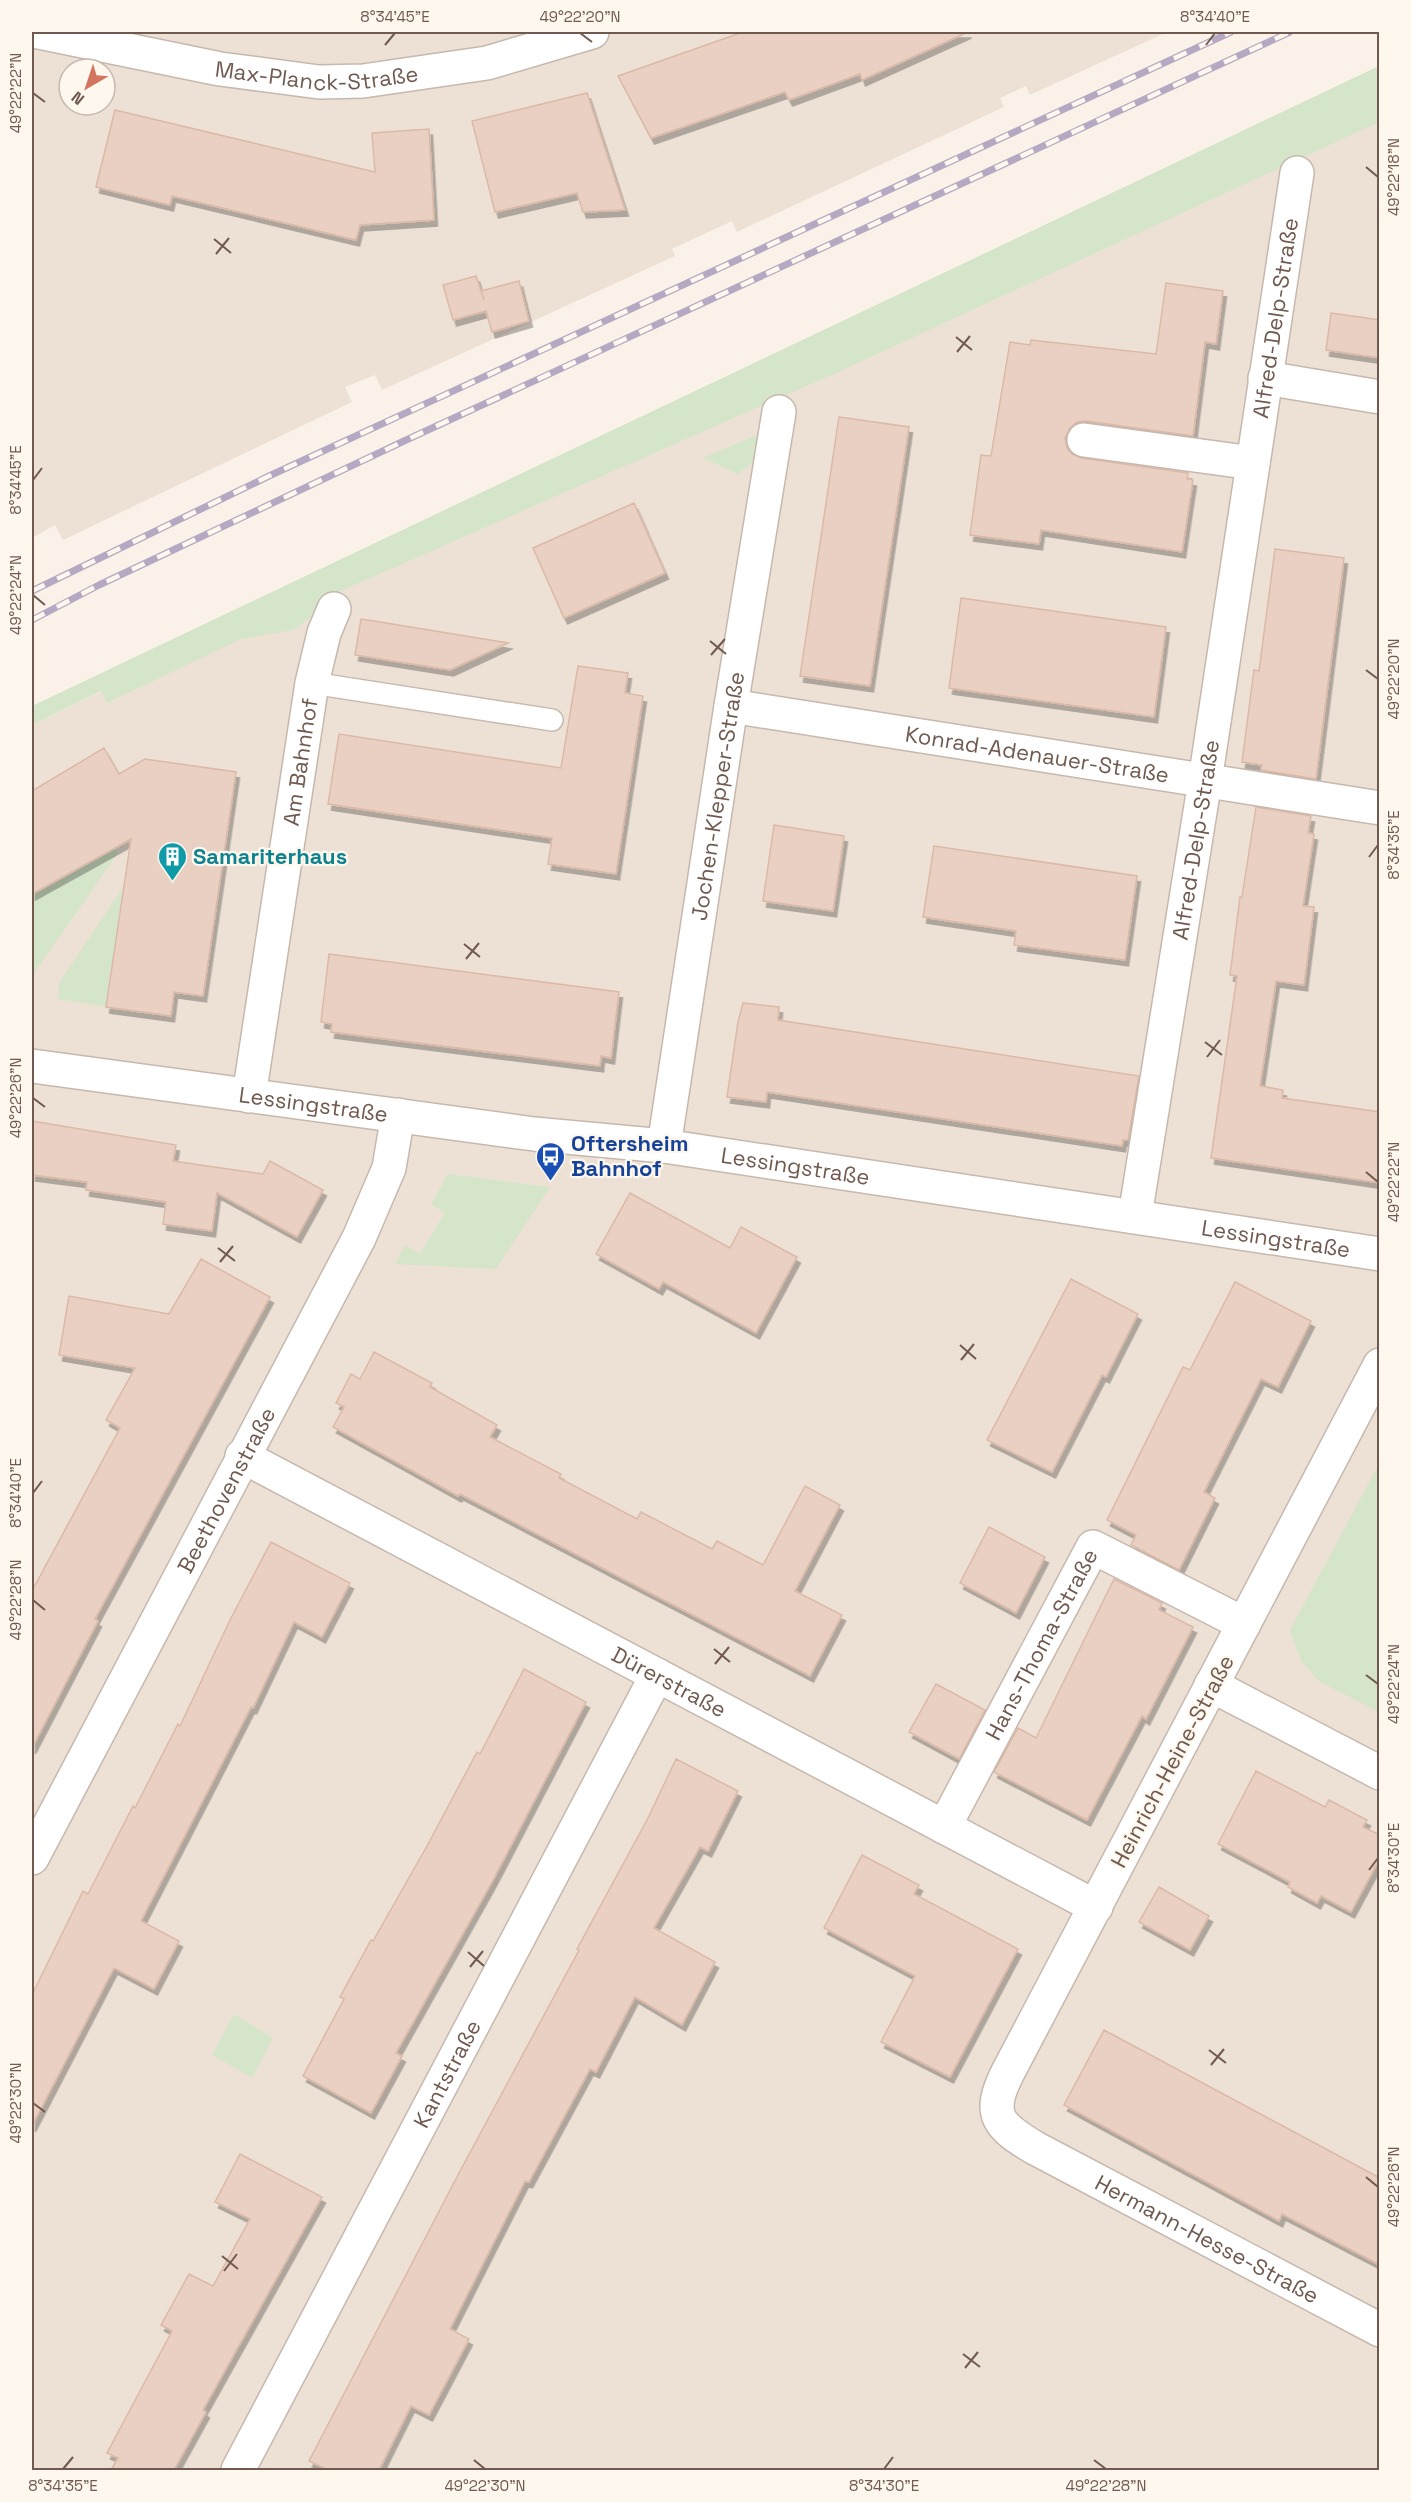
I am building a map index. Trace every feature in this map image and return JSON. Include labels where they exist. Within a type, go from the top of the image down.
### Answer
[{"type":"street","name":"Max-Planck-Straße","points":[[39,32],[220,69],[319,82],[363,81],[487,63],[592,32]]},
{"type":"street","name":"Alfred-Delp-Straße","points":[[1135,1216],[1205,781],[1297,173]]},
{"type":"street","points":[[1265,378],[1380,397]]},
{"type":"street","name":"Jochen-Klepper-Straße","points":[[664,1146],[731,706],[779,412]]},
{"type":"street","points":[[1084,440],[1252,463]]},
{"type":"street","name":"Am Bahnhof","points":[[249,1096],[312,683],[324,633],[334,609]]},
{"type":"street","name":"Konrad-Adenauer-Straße","points":[[731,706],[1380,808]]},
{"type":"street","name":"Lessingstraße","points":[[32,1066],[534,1134],[664,1146],[1380,1254]]},
{"type":"street","name":"Beethovenstraße","points":[[32,1858],[358,1238],[388,1168],[398,1115]]},
{"type":"street","name":"Heinrich-Heine-Straße","points":[[1035,2148],[1002,2126],[996,2110],[999,2093],[1008,2072],[1380,1365]]},
{"type":"street","name":"Dürerstraße","points":[[242,1456],[1096,1907]]},
{"type":"street","name":"Hans-Thoma-Straße","points":[[944,1827],[1094,1547],[1244,1624]]},
{"type":"street","name":"Kantstraße","points":[[238,2470],[657,1675]]},
{"type":"street","points":[[1211,1685],[1380,1773]]},
{"type":"street","name":"Hermann-Hesse-Straße","points":[[1035,2148],[1380,2330]]},
{"type":"lane","points":[[312,683],[552,720]]},
{"type":"shaded area","points":[[32,32],[1167,32],[1030,95],[1026,86],[1000,98],[1004,107],[737,232],[732,221],[672,249],[675,256],[382,390],[375,375],[345,387],[352,402],[63,540],[55,525],[32,538]]},
{"type":"shaded area","points":[[1379,98],[1379,2470],[32,2470],[32,725],[283,603]]},
{"type":"green space","points":[[1379,66],[1379,122],[836,373],[327,597],[321,609],[294,630],[241,639],[107,703],[101,691],[32,725],[32,706]]},
{"type":"green space","points":[[761,433],[756,457],[738,474],[703,458]]},
{"type":"green space","points":[[115,848],[118,853],[32,976],[32,896]]},
{"type":"green space","points":[[124,886],[106,1007],[58,999],[59,983]]},
{"type":"green space","points":[[448,1174],[550,1187],[496,1269],[395,1264],[405,1245],[420,1254],[445,1213],[431,1204]]},
{"type":"green space","points":[[1379,1464],[1379,1712],[1320,1682],[1301,1661],[1290,1630]]},
{"type":"green space","points":[[234,2014],[273,2038],[252,2078],[212,2055]]},
{"type":"building","points":[[743,32],[968,32],[862,80],[860,74],[789,100],[785,92],[651,138],[618,76]]},
{"type":"building","points":[[587,93],[625,210],[583,212],[577,193],[495,212],[472,121]]},
{"type":"building","points":[[117,110],[375,172],[372,133],[429,129],[434,220],[360,225],[356,240],[172,196],[170,205],[96,187],[113,117],[117,117]]},
{"type":"building","points":[[476,276],[481,291],[519,281],[529,321],[492,332],[486,311],[453,320],[443,285]]},
{"type":"building","points":[[1166,283],[1223,291],[1216,344],[1205,342],[1193,436],[1086,421],[1077,422],[1070,428],[1065,438],[1067,448],[1072,454],[1081,458],[1188,473],[1187,479],[1193,480],[1182,552],[1041,530],[1039,544],[970,535],[981,455],[991,456],[1010,342],[1030,345],[1031,340],[1156,354]]},
{"type":"building","points":[[1331,313],[1380,320],[1380,358],[1326,350]]},
{"type":"building","points":[[839,417],[909,427],[870,686],[800,676]]},
{"type":"building","points":[[634,503],[665,573],[564,618],[533,548]]},
{"type":"building","points":[[1275,549],[1344,558],[1316,779],[1261,770],[1262,765],[1242,762],[1254,670],[1259,671]]},
{"type":"building","points":[[961,598],[1166,627],[1154,717],[949,688]]},
{"type":"building","points":[[361,619],[508,643],[450,670],[355,655]]},
{"type":"building","points":[[578,666],[628,673],[625,693],[643,696],[616,874],[548,864],[552,838],[328,804],[339,734],[561,768]]},
{"type":"building","name":"Samariterhaus","points":[[104,748],[119,774],[145,759],[236,772],[203,996],[174,992],[171,1016],[106,1007],[131,839],[32,894],[32,791]]},
{"type":"building","points":[[1256,807],[1311,816],[1308,833],[1314,834],[1303,906],[1314,907],[1304,985],[1276,981],[1260,1086],[1283,1090],[1282,1098],[1380,1112],[1380,1183],[1211,1158],[1237,976],[1230,975],[1240,897],[1242,897]]},
{"type":"building","points":[[774,825],[844,836],[833,911],[763,901]]},
{"type":"building","points":[[934,846],[1137,876],[1125,960],[1014,945],[1016,931],[923,917]]},
{"type":"building","points":[[329,954],[619,992],[611,1058],[601,1056],[600,1066],[331,1032],[332,1024],[321,1022]]},
{"type":"building","points":[[743,1003],[779,1007],[778,1020],[1139,1076],[1128,1140],[1123,1140],[1122,1146],[767,1092],[766,1102],[727,1097]]},
{"type":"building","points":[[32,1121],[176,1145],[173,1161],[263,1174],[270,1161],[323,1190],[297,1237],[217,1193],[212,1231],[163,1224],[166,1202],[86,1190],[87,1182],[32,1175]]},
{"type":"building","points":[[630,1193],[730,1248],[741,1227],[797,1257],[756,1333],[663,1282],[659,1289],[596,1254]]},
{"type":"building","points":[[201,1259],[270,1297],[95,1619],[98,1621],[32,1748],[32,1591],[120,1428],[106,1420],[135,1368],[59,1355],[69,1296],[169,1314]]},
{"type":"building","points":[[1071,1279],[1138,1314],[1106,1377],[1102,1375],[1052,1472],[987,1440]]},
{"type":"building","points":[[1235,1282],[1311,1321],[1278,1387],[1261,1379],[1204,1492],[1215,1498],[1179,1570],[1131,1545],[1136,1535],[1107,1520],[1183,1367],[1190,1370]]},
{"type":"building","points":[[374,1352],[432,1383],[430,1387],[497,1425],[490,1437],[561,1474],[559,1478],[637,1519],[641,1512],[712,1549],[717,1541],[763,1565],[805,1486],[840,1505],[795,1591],[842,1615],[810,1676],[460,1494],[458,1496],[333,1427],[344,1407],[336,1403],[351,1374],[360,1379]]},
{"type":"building","points":[[989,1527],[1045,1557],[1016,1613],[960,1583]]},
{"type":"building","points":[[271,1542],[350,1583],[322,1637],[294,1622],[253,1708],[251,1707],[141,1921],[179,1941],[154,1989],[114,1968],[32,2126],[32,1995],[83,1891],[88,1894],[178,1724],[180,1726],[231,1618]]},
{"type":"building","points":[[1114,1579],[1162,1603],[1159,1610],[1193,1627],[1146,1719],[1142,1716],[1087,1820],[994,1772],[1018,1728],[1036,1738]]},
{"type":"building","points":[[524,1669],[586,1702],[492,1882],[396,2053],[402,2056],[371,2113],[303,2076],[344,1999],[340,1997],[427,1846],[477,1752],[480,1754]]},
{"type":"building","points":[[936,1684],[985,1710],[959,1759],[909,1732]]},
{"type":"building","points":[[676,1759],[738,1791],[708,1851],[700,1847],[654,1928],[715,1962],[682,2025],[635,1997],[596,2072],[590,2069],[529,2182],[525,2181],[450,2329],[469,2339],[429,2415],[411,2406],[379,2470],[328,2470],[309,2461],[647,1820]]},
{"type":"building","points":[[1256,1771],[1325,1807],[1329,1800],[1367,1820],[1363,1827],[1380,1835],[1380,1858],[1351,1912],[1321,1896],[1317,1903],[1288,1887],[1290,1882],[1218,1844]]},
{"type":"building","points":[[862,1855],[919,1885],[914,1894],[1018,1949],[950,2077],[881,2042],[915,1976],[824,1928]]},
{"type":"building","points":[[1159,1887],[1209,1916],[1190,1950],[1139,1922]]},
{"type":"building","points":[[1104,2030],[1380,2178],[1380,2265],[1282,2214],[1279,2221],[1064,2105]]},
{"type":"building","points":[[240,2154],[322,2197],[203,2410],[206,2412],[174,2470],[111,2470],[118,2458],[107,2453],[172,2331],[161,2325],[189,2274],[213,2286],[250,2219],[215,2202]]},
{"type":"railway","points":[[32,591],[269,476],[1231,32]]},
{"type":"railway","points":[[32,620],[99,585],[404,441],[1290,32]]},
{"type":"place","name":"Samariterhaus","points":[[172,882]]},
{"type":"place","name":"Oftersheim Bahnhof","points":[[550,1182]]}]
